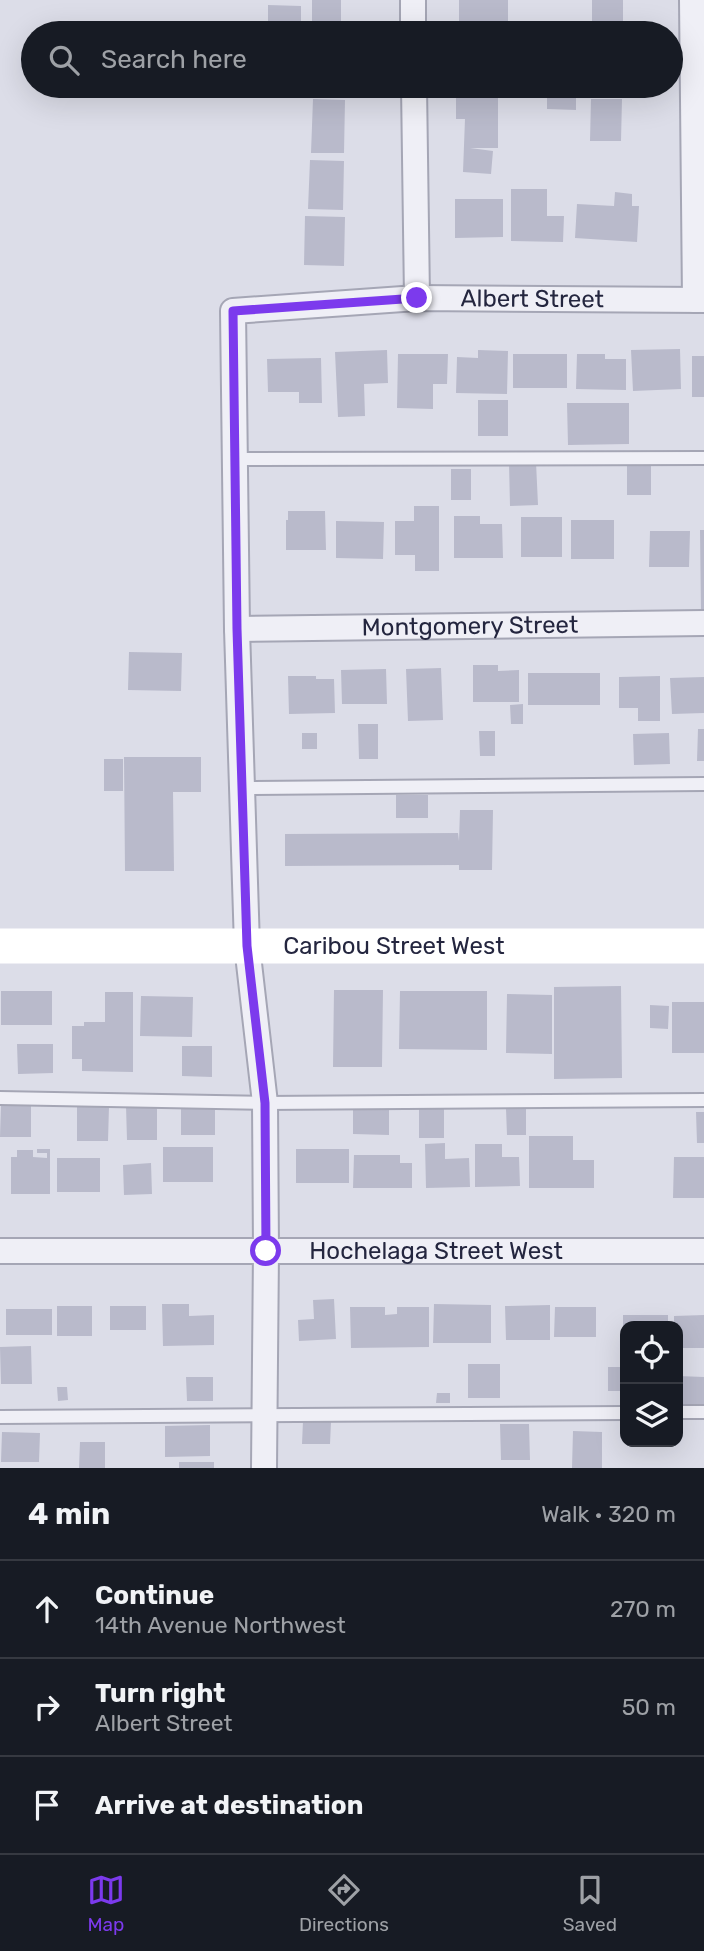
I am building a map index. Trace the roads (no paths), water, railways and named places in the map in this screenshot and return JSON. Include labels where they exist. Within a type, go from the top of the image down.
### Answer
[{"type":"street","points":[[413,0],[413,21]]},
{"type":"street","points":[[692,0],[699,300]]},
{"type":"street","points":[[414,98],[417,298]]},
{"type":"street","name":"Albert Street","points":[[234,459],[233,311],[417,298],[699,300]]},
{"type":"street","points":[[234,459],[247,946],[265,1103],[264,1468]]},
{"type":"street","name":"Montgomery Street","points":[[237,629],[704,623]]},
{"type":"street","name":"Caribou Street West","points":[[0,946],[704,946]]},
{"type":"street","name":"Hochelaga Street West","points":[[0,1251],[704,1251]]},
{"type":"lane","points":[[234,459],[704,457]]},
{"type":"lane","points":[[242,788],[704,784]]},
{"type":"lane","points":[[0,1098],[265,1103],[704,1100]]},
{"type":"lane","points":[[683,1412],[704,1412]]},
{"type":"lane","points":[[0,1418],[620,1413]]}]
